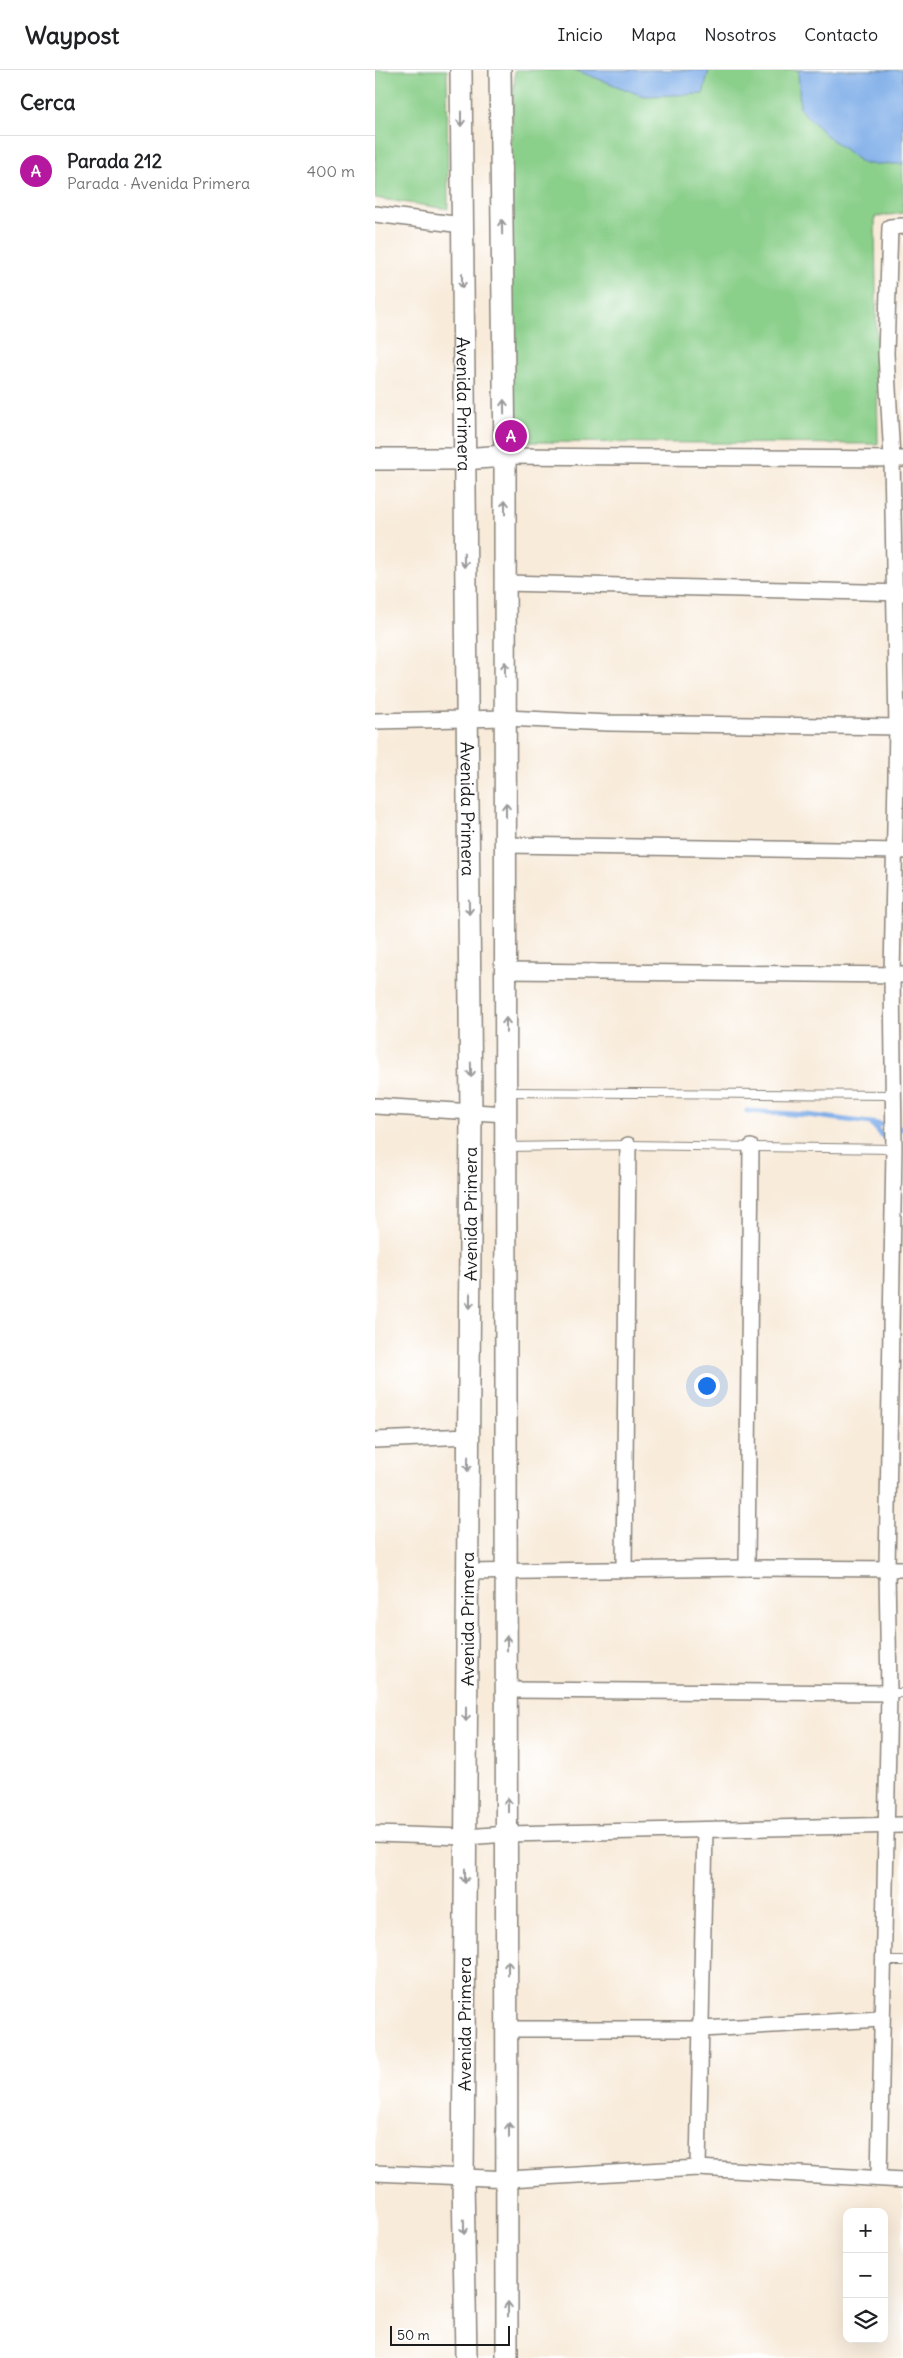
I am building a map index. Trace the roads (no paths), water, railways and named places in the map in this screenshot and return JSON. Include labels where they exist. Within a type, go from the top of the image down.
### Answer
[{"type":"main road","name":"Avenida Primera","points":[[461,70],[463,459],[471,1113],[463,2178],[466,2358]]},
{"type":"main road","name":"Avenida Primera","points":[[499,70],[505,456],[506,718],[509,2179],[507,2358]]},
{"type":"main road","points":[[375,459],[463,459],[505,456]]},
{"type":"street","points":[[375,214],[462,225]]},
{"type":"street","points":[[879,2178],[885,1824],[896,1693],[887,1569],[896,1430],[897,1318],[893,1095],[898,975],[900,727],[898,458],[886,354],[890,228],[903,226]]},
{"type":"street","points":[[505,456],[898,458]]},
{"type":"street","points":[[505,583],[899,593]]},
{"type":"street","points":[[375,721],[506,718],[618,723],[900,727]]},
{"type":"street","points":[[506,845],[899,851]]},
{"type":"street","points":[[506,971],[898,975]]},
{"type":"street","points":[[375,1106],[506,1114]]},
{"type":"street","points":[[624,1570],[628,1146]]},
{"type":"street","points":[[747,1568],[751,1148]]},
{"type":"street","points":[[375,1440],[469,1436]]},
{"type":"street","points":[[467,1572],[747,1568],[903,1569]]},
{"type":"street","points":[[508,1690],[896,1693]]},
{"type":"street","points":[[375,1834],[465,1837],[508,1834],[903,1825]]},
{"type":"street","points":[[698,2168],[705,1830]]},
{"type":"street","points":[[508,2029],[702,2029],[881,2019]]},
{"type":"street","points":[[375,2173],[509,2179],[698,2168],[903,2180]]},
{"type":"lane","points":[[506,1092],[893,1095]]},
{"type":"lane","points":[[506,1147],[628,1146],[893,1149]]},
{"type":"lane","points":[[883,1961],[903,1961]]},
{"type":"water","points":[[575,70],[709,70],[703,94],[643,96]]},
{"type":"water","points":[[798,70],[903,70],[903,164],[864,164],[827,136],[800,109]]},
{"type":"waterway","points":[[747,1111],[807,1115],[871,1123],[890,1144]]},
{"type":"waterway","points":[[872,1123],[903,1129]]},
{"type":"place","name":"Parada 212","points":[[511,436]]}]
